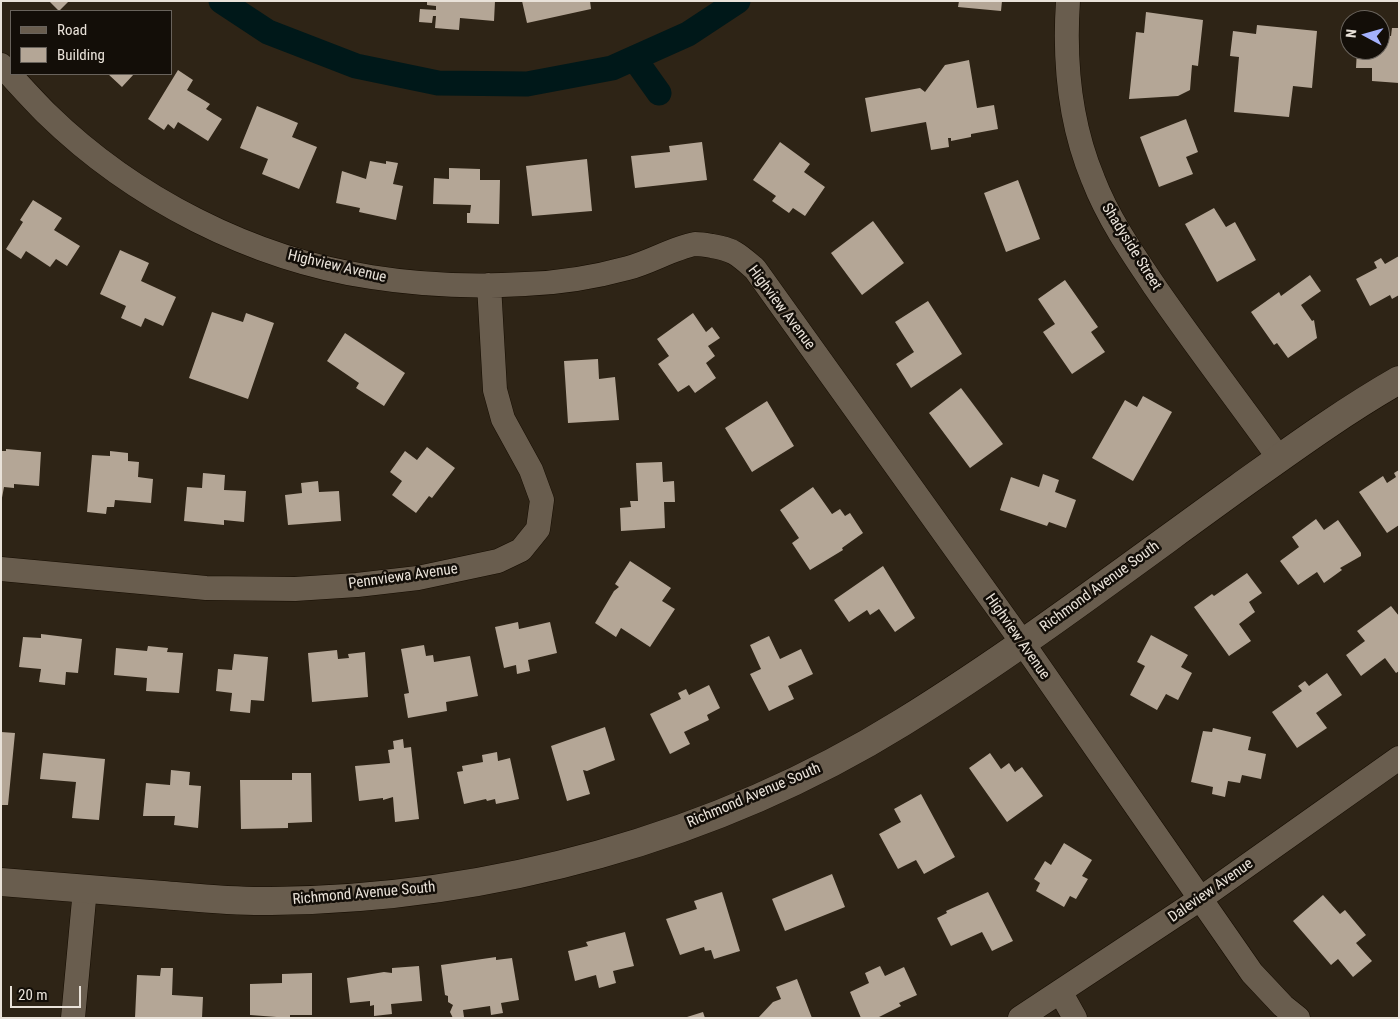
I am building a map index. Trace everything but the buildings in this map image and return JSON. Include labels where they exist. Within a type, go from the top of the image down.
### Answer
[{"type":"street","name":"Shadyside Street","points":[[1068,1],[1067,46],[1070,92],[1084,153],[1105,207],[1172,312],[1280,458]]},
{"type":"street","name":"Highview Avenue","points":[[1,64],[10,74]]},
{"type":"street","name":"Highview Avenue","points":[[11,75],[47,114],[108,164],[174,208],[235,238],[331,269],[370,277],[410,282],[489,285],[552,282],[629,268],[696,244],[731,249],[755,269],[1022,642],[1252,973],[1283,1006],[1298,1018]]},
{"type":"street","name":"Pennviewa Avenue","points":[[1,569],[206,588],[295,589],[357,585],[418,578],[498,561],[521,550],[538,529],[542,500],[531,470],[503,419],[495,390],[489,285]]},
{"type":"street","name":"Richmond Avenue South","points":[[1,882],[270,901],[352,898],[421,891],[485,881],[584,859],[668,833],[750,801],[828,764],[905,721],[1022,642],[1280,458],[1399,380]]},
{"type":"street","name":"Daleview Avenue","points":[[1022,1017],[1061,993],[1200,899],[1399,758]]},
{"type":"street","points":[[73,1018],[85,889]]},
{"type":"street","points":[[1061,993],[1075,1018]]},
{"type":"waterway","points":[[221,1],[268,32],[356,66],[438,83],[527,84],[612,68],[688,34],[738,1]]},
{"type":"waterway","points":[[634,58],[659,93]]}]
